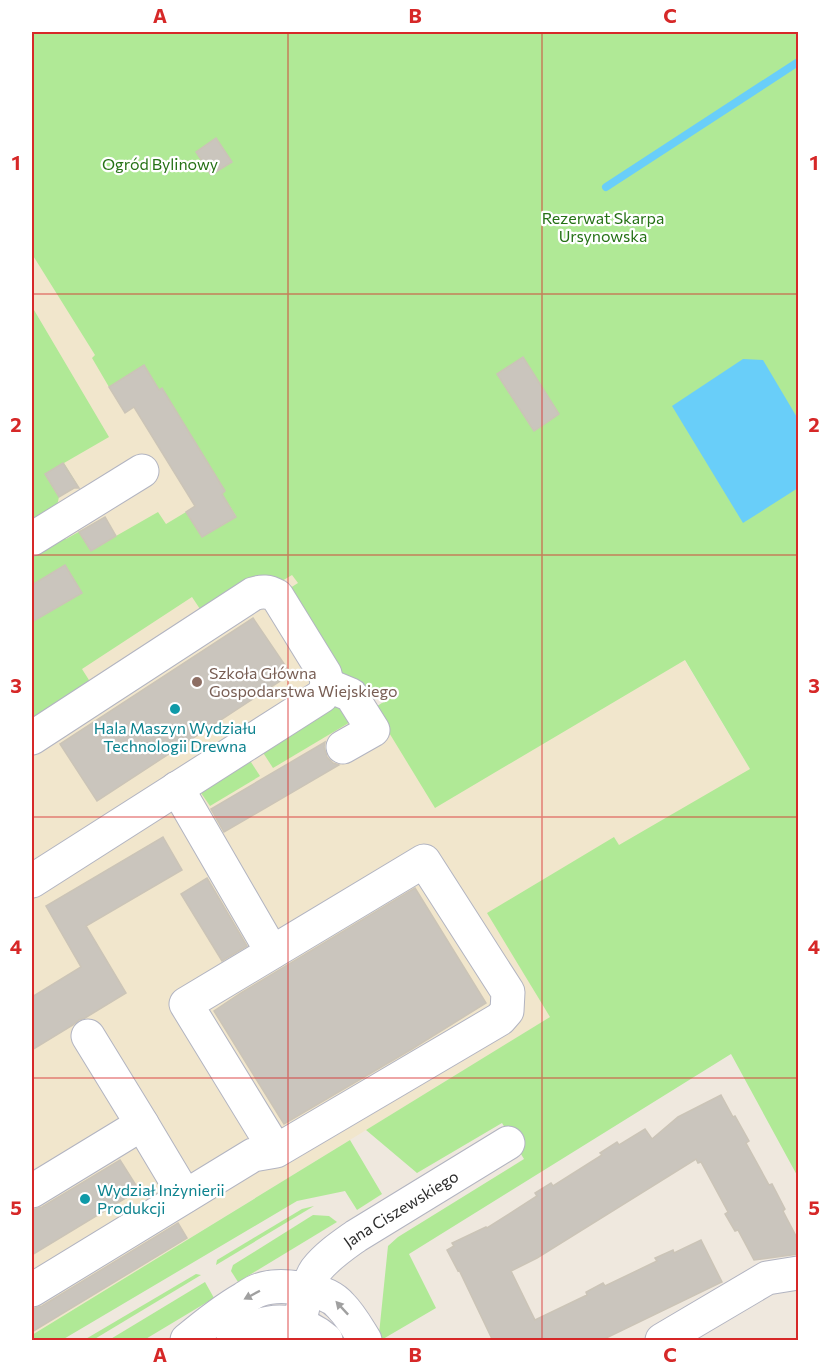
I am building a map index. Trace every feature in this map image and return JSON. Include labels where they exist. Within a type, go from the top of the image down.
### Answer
[{"type":"street","points":[[32,538],[142,471]]},
{"type":"street","points":[[32,738],[259,592],[268,591],[277,596],[327,680],[322,696],[32,881]]},
{"type":"street","points":[[327,686],[351,695],[373,730],[344,747]]},
{"type":"street","points":[[177,788],[272,952]]},
{"type":"street","points":[[32,1290],[253,1155],[276,1151],[500,1019],[507,1011],[508,992],[424,861],[186,1005],[276,1151]]},
{"type":"street","points":[[88,1036],[185,1196]]},
{"type":"street","points":[[32,1191],[142,1124]]},
{"type":"street","name":"Jana Ciszewskiego","points":[[313,1332],[308,1289],[315,1271],[333,1252],[508,1143]]},
{"type":"street","points":[[662,1341],[767,1278],[798,1273]]},
{"type":"street","points":[[187,1341],[216,1316],[259,1290],[279,1286],[308,1289],[326,1295],[341,1305],[364,1341]]},
{"type":"street","name":"Jana Ciszewskiego","points":[[233,1341],[256,1327],[274,1322],[290,1322],[313,1332]]},
{"type":"shaded area","name":"Szkoła Główna Gospodarstwa Wiejskiego","points":[[32,32],[375,708],[622,556],[750,769],[798,865],[32,1335]]},
{"type":"green space","points":[[32,32],[798,32],[798,1177],[731,1054],[409,1254],[436,1308],[383,1339],[379,1334],[388,1246],[398,1237],[524,1159],[502,1123],[417,1173],[366,1130],[550,1017],[487,913],[614,837],[619,845],[750,769],[685,660],[435,808],[374,708],[393,696],[336,683],[287,590],[298,583],[292,575],[277,584],[204,615],[192,597],[82,669],[94,688],[32,728],[32,546],[51,534],[66,539],[105,517],[116,536],[158,512],[166,524],[186,512],[202,537],[236,516],[222,494],[225,491],[162,389],[159,390],[144,366],[109,387],[92,358],[95,355],[32,254]]},
{"type":"green space","points":[[34,310],[109,437],[64,463],[78,486],[59,497],[56,510],[32,526],[32,311]]},
{"type":"green space","points":[[343,694],[357,718],[273,768],[260,748]]},
{"type":"green space","points":[[247,756],[260,776],[210,806],[199,790]]},
{"type":"green space","points":[[350,1140],[382,1194],[357,1210],[345,1191],[297,1201],[62,1340],[32,1340],[32,1335]]},
{"type":"green space","points":[[314,1206],[216,1265],[217,1260],[302,1209]]},
{"type":"green space","points":[[313,1215],[329,1216],[337,1222],[238,1282],[231,1271],[233,1265]]},
{"type":"green space","points":[[196,1274],[201,1275],[93,1340],[84,1340]]},
{"type":"green space","points":[[205,1282],[214,1298],[144,1340],[109,1340]]},
{"type":"water","points":[[743,359],[763,360],[798,419],[798,488],[743,523],[672,406]]},
{"type":"building","points":[[216,138],[232,162],[211,175],[196,152]]},
{"type":"building","points":[[523,357],[559,414],[534,431],[497,374]]},
{"type":"building","points":[[144,365],[159,390],[162,388],[225,491],[222,494],[236,517],[202,537],[186,512],[195,506],[134,407],[125,413],[109,387]]},
{"type":"building","points":[[63,463],[79,488],[74,488],[59,497],[45,474]]},
{"type":"building","points":[[105,517],[116,536],[91,551],[79,532]]},
{"type":"building","points":[[65,565],[82,593],[32,622],[32,585]]},
{"type":"building","name":"Hala Maszyn Wydziału Technologii Drewna","points":[[253,618],[291,674],[97,801],[60,744]]},
{"type":"building","points":[[325,742],[327,757],[339,765],[224,832],[211,809]]},
{"type":"building","points":[[163,837],[182,870],[86,926],[126,993],[32,1050],[32,997],[81,967],[46,906]]},
{"type":"building","points":[[207,878],[247,946],[222,961],[181,894]]},
{"type":"building","points":[[415,888],[486,1003],[284,1124],[214,1011]]},
{"type":"building","points":[[721,1095],[749,1141],[746,1143],[769,1185],[772,1184],[785,1209],[783,1211],[798,1240],[798,1254],[754,1260],[738,1230],[735,1231],[725,1214],[728,1212],[701,1162],[698,1163],[696,1159],[537,1258],[511,1271],[535,1320],[587,1295],[586,1292],[603,1283],[605,1286],[657,1261],[655,1258],[673,1250],[674,1253],[701,1240],[722,1282],[600,1341],[493,1341],[447,1250],[454,1246],[452,1243],[487,1228],[537,1196],[535,1193],[551,1183],[553,1186],[602,1155],[600,1153],[617,1142],[619,1145],[645,1129],[652,1139],[678,1117]]},
{"type":"building","name":"Wydział Inżynierii Produkcji","points":[[120,1160],[139,1190],[32,1255],[32,1210],[42,1207]]},
{"type":"building","points":[[178,1223],[187,1238],[32,1332],[32,1309],[42,1306]]},
{"type":"waterway","points":[[606,187],[798,62]]},
{"type":"place","name":"Szkoła Główna Gospodarstwa Wiejskiego","points":[[197,682]]},
{"type":"place","name":"Hala Maszyn Wydziału Technologii Drewna","points":[[175,709]]},
{"type":"place","name":"Wydział Inżynierii Produkcji","points":[[85,1199]]},
{"type":"park label","name":"Ogród Bylinowy","points":[[160,164]]},
{"type":"park label","name":"Rezerwat Skarpa Ursynowska","points":[[603,227]]}]
